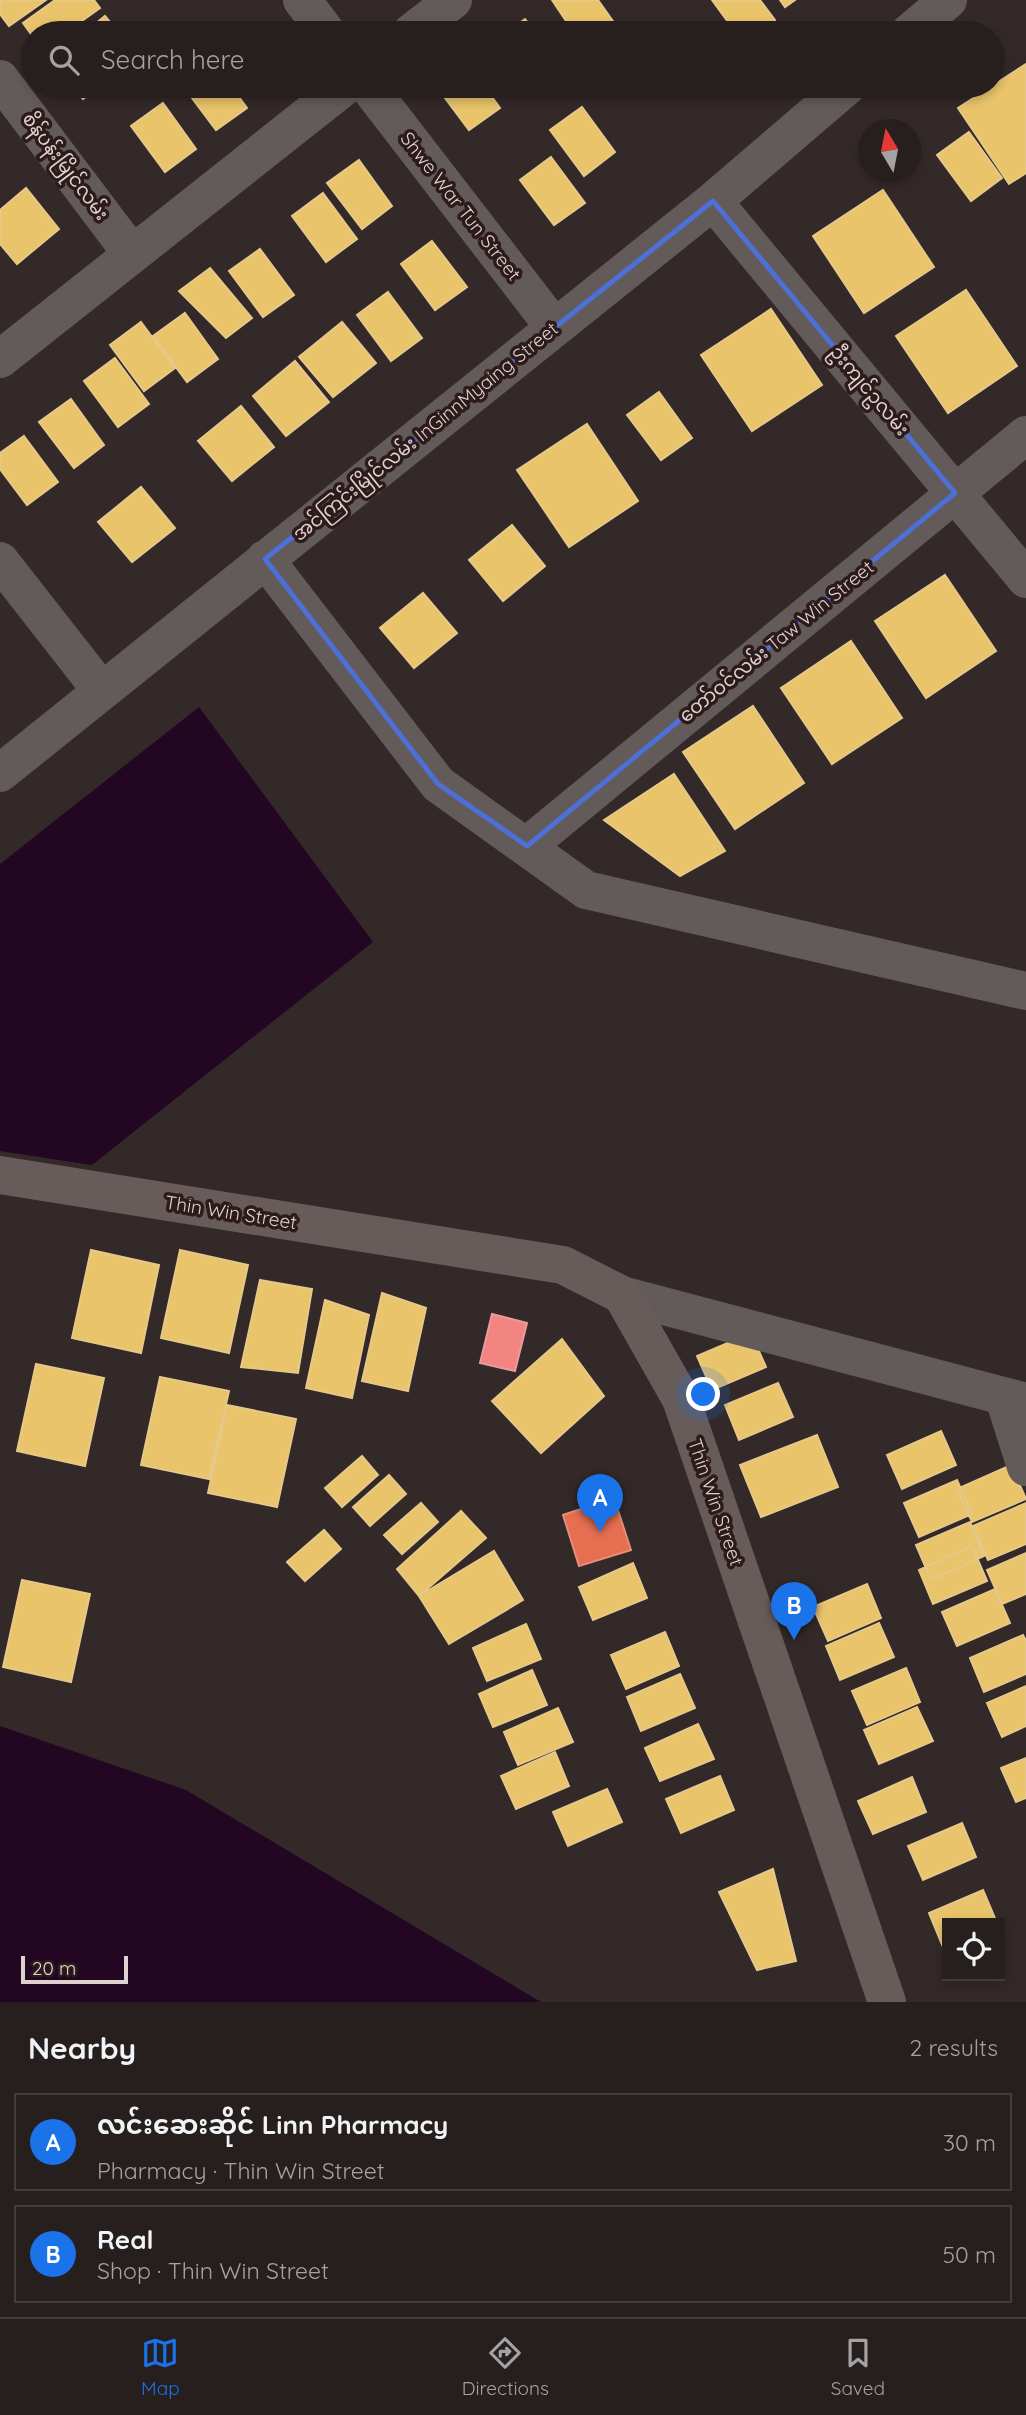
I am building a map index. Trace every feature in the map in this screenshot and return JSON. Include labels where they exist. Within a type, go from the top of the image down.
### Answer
[{"type":"main road","name":"Thin Win Street","points":[[0,1175],[563,1265],[622,1296],[681,1399],[887,2002]]},
{"type":"street","points":[[302,0],[318,21]]},
{"type":"street","points":[[426,21],[453,0]]},
{"type":"street","points":[[923,21],[948,0]]},
{"type":"street","name":"စိန်ပန်းမြိုင်လမ်း","points":[[0,79],[132,254]]},
{"type":"street","points":[[0,359],[330,98]]},
{"type":"street","name":"Shwe War Tun Street","points":[[377,98],[554,327]]},
{"type":"street","name":"အင်ကြင်းမြိုင်လမ်း InGinnMyaing Street","points":[[0,773],[713,201],[833,98]]},
{"type":"street","name":"ဦးကျင်ဥလမ်း","points":[[713,201],[1026,579]]},
{"type":"street","name":"တော်ဝင်လမ်း Taw Win Street","points":[[527,846],[1026,435]]},
{"type":"street","points":[[265,559],[438,784],[586,890],[1026,991]]},
{"type":"street","points":[[0,561],[101,690]]},
{"type":"street","points":[[622,1296],[1015,1400],[1026,1467]]},
{"type":"highlighted area","points":[[713,201],[955,493],[527,846],[438,784],[265,559]]},
{"type":"shaded area","points":[[199,707],[373,942],[92,1165],[0,1151],[0,864]]},
{"type":"shaded area","points":[[0,1726],[186,1790],[541,2002],[0,2002]]},
{"type":"building: Homes","points":[[0,0],[46,0],[9,26],[0,14]]},
{"type":"building: Homes","points":[[55,0],[94,0],[100,8],[82,21],[26,21]]},
{"type":"building: Homes","points":[[552,0],[598,0],[613,21],[566,21]]},
{"type":"building: Homes","points":[[712,0],[760,0],[775,20],[774,21],[727,21]]},
{"type":"building: Homes","points":[[780,0],[795,0],[785,7]]},
{"type":"building: Homes","points":[[1026,64],[1026,173],[1009,184],[958,108],[973,98],[1005,98],[1005,78]]},
{"type":"building: Homes","points":[[192,98],[240,98],[247,108],[216,130]]},
{"type":"building: Homes","points":[[445,98],[493,98],[500,108],[469,130]]},
{"type":"building: Homes","points":[[163,103],[196,149],[165,172],[131,126]]},
{"type":"building: Homes","points":[[582,107],[615,152],[584,176],[550,130]]},
{"type":"building: Homes","points":[[969,132],[1002,178],[971,201],[937,155]]},
{"type":"building: Homes","points":[[551,157],[585,203],[554,225],[520,180]]},
{"type":"building: Homes","points":[[359,160],[392,206],[362,229],[327,183]]},
{"type":"building: Homes","points":[[26,188],[59,229],[17,264],[0,244],[0,210]]},
{"type":"building: Homes","points":[[883,190],[934,267],[864,313],[813,236]]},
{"type":"building: Homes","points":[[323,193],[357,239],[326,262],[292,216]]},
{"type":"building: Homes","points":[[432,241],[467,287],[435,310],[401,264]]},
{"type":"building: Homes","points":[[260,249],[294,295],[263,317],[229,271]]},
{"type":"building: Homes","points":[[210,268],[252,318],[226,338],[179,291]]},
{"type":"building: Homes","points":[[966,290],[1017,366],[948,413],[896,336]]},
{"type":"building: Homes","points":[[388,292],[422,338],[391,361],[357,315]]},
{"type":"building: Homes","points":[[771,309],[822,385],[752,431],[701,355]]},
{"type":"building: Homes","points":[[185,313],[218,359],[187,382],[153,336]]},
{"type":"building: Homes","points":[[141,322],[175,368],[144,391],[110,345]]},
{"type":"building: Homes","points":[[342,322],[376,363],[333,397],[299,357]]},
{"type":"building: Homes","points":[[115,358],[149,404],[118,427],[84,381]]},
{"type":"building: Homes","points":[[295,361],[329,402],[286,436],[253,396]]},
{"type":"building: Homes","points":[[659,392],[692,438],[661,460],[627,415]]},
{"type":"building: Homes","points":[[71,399],[104,445],[74,468],[39,422]]},
{"type":"building: Homes","points":[[241,406],[274,447],[232,481],[198,441]]},
{"type":"building: Homes","points":[[587,424],[638,501],[569,547],[517,470]]},
{"type":"building: Homes","points":[[24,436],[58,482],[27,505],[0,469],[0,453]]},
{"type":"building: Homes","points":[[141,487],[175,528],[132,562],[98,522]]},
{"type":"building: Homes","points":[[512,525],[545,566],[503,601],[469,560]]},
{"type":"building: Homes","points":[[945,575],[996,651],[926,698],[875,621]]},
{"type":"building: Homes","points":[[423,593],[457,633],[414,668],[380,628]]},
{"type":"building: Homes","points":[[851,641],[902,718],[832,764],[781,688]]},
{"type":"building: Homes","points":[[753,706],[804,783],[735,829],[683,752]]},
{"type":"building: Homes","points":[[674,774],[725,851],[680,876],[604,820]]},
{"type":"building: Homes","points":[[91,1250],[159,1265],[141,1353],[72,1338]]},
{"type":"building: Homes","points":[[180,1250],[248,1265],[229,1353],[161,1338]]},
{"type":"building: Homes","points":[[260,1280],[312,1289],[298,1373],[241,1367]]},
{"type":"building: Homes","points":[[382,1293],[426,1308],[408,1391],[362,1381]]},
{"type":"building: Homes","points":[[325,1300],[369,1315],[352,1398],[306,1388]]},
{"type":"building: Homes","points":[[751,1333],[766,1367],[712,1390],[697,1356]]},
{"type":"building: Homes","points":[[562,1339],[604,1396],[541,1453],[492,1401]]},
{"type":"building: Homes","points":[[36,1364],[104,1378],[85,1466],[17,1451]]},
{"type":"building: Homes","points":[[160,1377],[229,1391],[209,1479],[141,1465]]},
{"type":"building: Homes","points":[[778,1383],[793,1417],[739,1440],[725,1405]]},
{"type":"building: Homes","points":[[227,1405],[296,1419],[277,1507],[208,1493]]},
{"type":"building: Homes","points":[[941,1431],[956,1465],[902,1489],[887,1455]]},
{"type":"building: Homes","points":[[817,1435],[838,1487],[761,1517],[740,1465]]},
{"type":"building: Homes","points":[[362,1456],[378,1475],[342,1507],[325,1488]]},
{"type":"building: Homes","points":[[1011,1465],[1026,1499],[972,1522],[957,1489]]},
{"type":"building: Homes","points":[[389,1475],[406,1494],[370,1526],[353,1507]]},
{"type":"building: Homes","points":[[957,1480],[972,1514],[919,1537],[904,1503]]},
{"type":"building: Homes","points":[[421,1503],[438,1522],[402,1554],[384,1535]]},
{"type":"building: Homes","points":[[1026,1503],[1026,1544],[988,1560],[973,1526]]},
{"type":"building: Homes","points":[[461,1511],[486,1538],[419,1596],[397,1569]]},
{"type":"building: Homes","points":[[970,1522],[984,1556],[931,1580],[916,1545]]},
{"type":"building: Homes","points":[[324,1530],[341,1549],[305,1581],[287,1562]]},
{"type":"building: Homes","points":[[972,1546],[987,1581],[933,1604],[919,1570]]},
{"type":"building: Homes","points":[[494,1551],[523,1600],[449,1644],[419,1596]]},
{"type":"building: Homes","points":[[1026,1553],[1026,1594],[1002,1604],[987,1570]]},
{"type":"building: Homes","points":[[633,1563],[647,1598],[593,1620],[579,1587]]},
{"type":"building: Homes","points":[[22,1580],[90,1594],[71,1682],[3,1667]]},
{"type":"building: Homes","points":[[867,1584],[881,1618],[828,1641],[813,1607]]},
{"type":"building: Homes","points":[[995,1589],[1010,1623],[957,1646],[942,1612]]},
{"type":"building: Homes","points":[[879,1623],[894,1657],[840,1680],[826,1646]]},
{"type":"building: Homes","points":[[526,1624],[541,1659],[487,1681],[473,1648]]},
{"type":"building: Homes","points":[[665,1632],[679,1666],[626,1689],[611,1655]]},
{"type":"building: Homes","points":[[1023,1635],[1026,1641],[1026,1674],[984,1692],[970,1658]]},
{"type":"building: Homes","points":[[906,1668],[920,1702],[867,1725],[852,1691]]},
{"type":"building: Homes","points":[[532,1670],[547,1705],[493,1727],[479,1694]]},
{"type":"building: Homes","points":[[680,1674],[695,1708],[641,1731],[627,1697]]},
{"type":"building: Homes","points":[[1026,1686],[1026,1726],[1002,1737],[987,1703]]},
{"type":"building: Homes","points":[[917,1707],[933,1741],[879,1764],[864,1730]]},
{"type":"building: Homes","points":[[558,1708],[573,1742],[518,1765],[504,1732]]},
{"type":"building: Homes","points":[[698,1724],[714,1759],[660,1781],[645,1748]]},
{"type":"building: Homes","points":[[555,1752],[569,1786],[516,1809],[501,1776]]},
{"type":"building: Homes","points":[[1026,1758],[1026,1798],[1016,1802],[1001,1768]]},
{"type":"building: Homes","points":[[720,1776],[734,1810],[681,1833],[666,1799]]},
{"type":"building: Homes","points":[[912,1777],[926,1812],[873,1834],[858,1801]]},
{"type":"building: Homes","points":[[607,1789],[622,1822],[568,1846],[553,1812]]},
{"type":"building: Homes","points":[[962,1823],[976,1857],[923,1880],[908,1846]]},
{"type":"building: Homes","points":[[773,1869],[796,1961],[757,1970],[719,1892]]},
{"type":"building: Homes","points":[[983,1890],[995,1918],[942,1918],[942,1945],[929,1913]]},
{"type":"building: Shops","points":[[614,1498],[631,1550],[579,1566],[563,1515]]},
{"type":"building: Health","points":[[492,1314],[527,1323],[515,1371],[480,1363]]},
{"type":"place","name":"လင်းဆေးဆိုင် Linn Pharmacy","points":[[600,1532]]},
{"type":"place","name":"Real","points":[[794,1640]]}]
